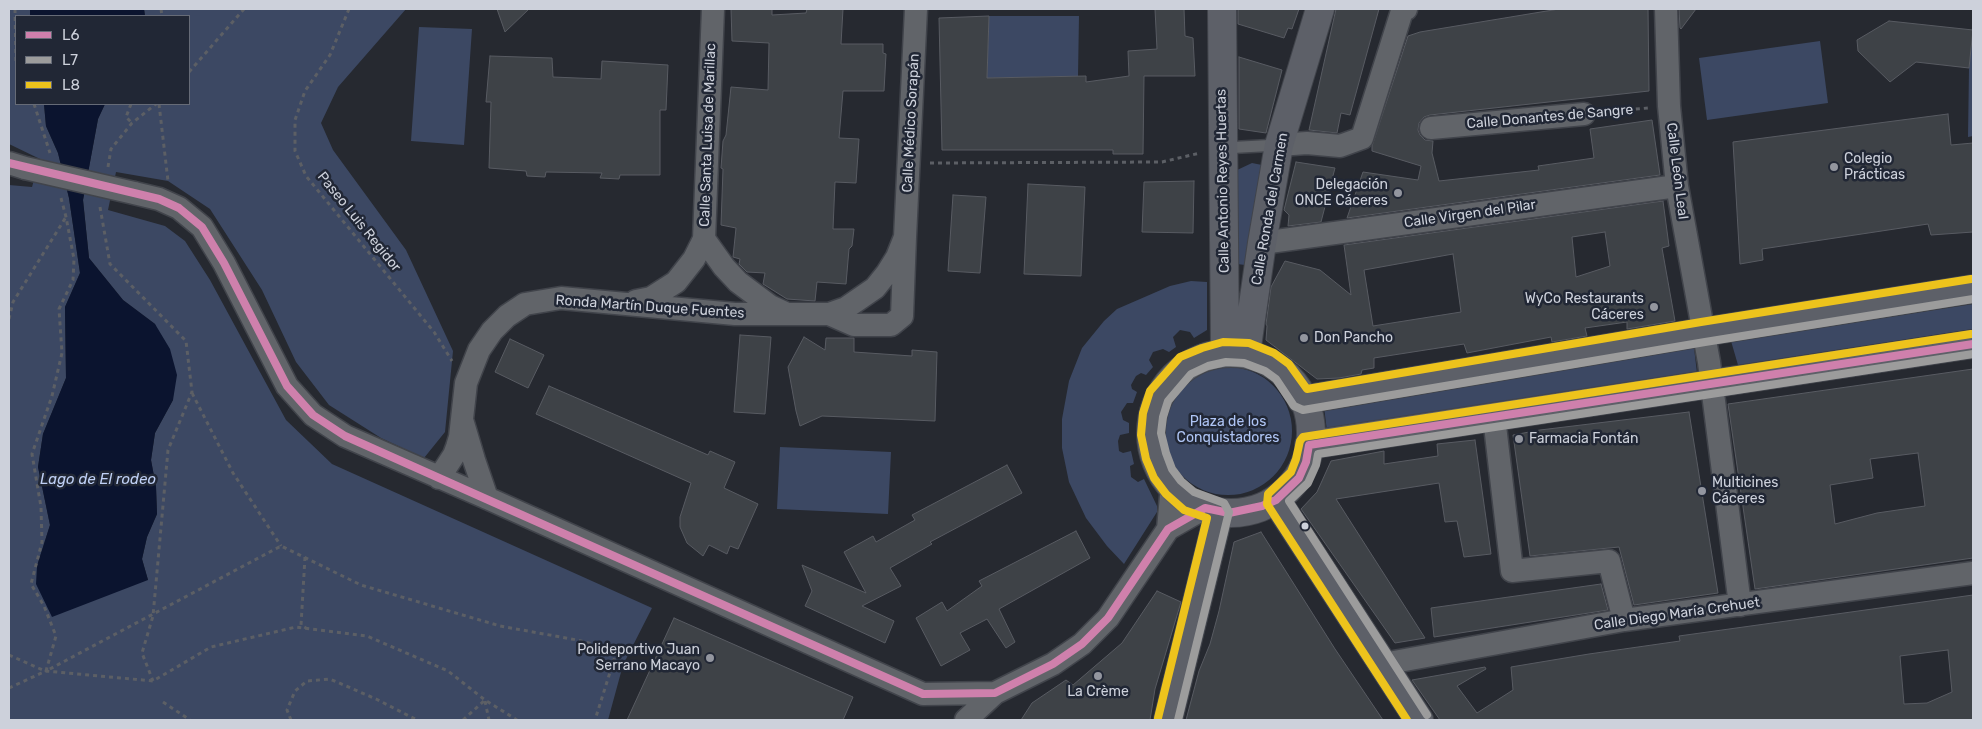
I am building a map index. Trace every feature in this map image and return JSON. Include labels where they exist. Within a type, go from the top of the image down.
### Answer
[{"type":"main road","name":"Calle Antonio Reyes Huertas","points":[[1222,9],[1222,148],[1225,275],[1235,353]]},
{"type":"main road","name":"Calle Ronda del Carmen","points":[[1235,353],[1262,243],[1279,145],[1320,9]]},
{"type":"main road","points":[[1302,400],[1703,332],[1973,289]]},
{"type":"main road","points":[[1309,445],[1973,344]]},
{"type":"main road","points":[[1235,353],[1270,362],[1283,372],[1302,400],[1310,432],[1306,462],[1299,478],[1276,500],[1262,506],[1229,513],[1212,510],[1189,501],[1163,474],[1156,456],[1151,434],[1153,415],[1159,396],[1185,366],[1205,357],[1235,353]]},
{"type":"main road","points":[[1276,500],[1419,720]]},
{"type":"main road","points":[[1168,720],[1212,510]]},
{"type":"street","name":"Calle Santa Luisa de Marillac","points":[[620,302],[651,298],[669,288],[684,274],[694,260],[704,239],[714,9]]},
{"type":"street","name":"Calle Médico Sorapán","points":[[891,325],[902,316],[916,9]]},
{"type":"street","points":[[1279,145],[1307,143],[1340,146],[1362,138],[1402,11],[1406,9]]},
{"type":"street","name":"Calle León Leal","points":[[1666,9],[1669,106],[1678,186],[1712,384],[1740,605]]},
{"type":"street","name":"Calle Donantes de Sangre","points":[[1432,128],[1584,114]]},
{"type":"street","points":[[17,166],[160,199],[179,208],[202,227],[224,263],[287,386],[313,414],[345,436],[488,498],[923,694],[995,694]]},
{"type":"street","name":"Calle Virgen del Pilar","points":[[1262,243],[1678,186]]},
{"type":"street","name":"Calle Médico Sorapán","points":[[829,314],[846,308],[875,288],[887,273],[905,237]]},
{"type":"street","name":"Ronda Martín Duque Fuentes","points":[[704,239],[724,267],[738,282],[770,306],[787,314]]},
{"type":"street","name":"Ronda Martín Duque Fuentes","points":[[488,498],[474,460],[462,418],[466,382],[479,350],[492,331],[507,316],[525,304],[561,298],[735,314],[829,314],[854,325],[891,325]]},
{"type":"street","points":[[1494,417],[1512,571],[1609,561],[1624,620]]},
{"type":"street","points":[[439,478],[454,455],[460,437],[462,418]]},
{"type":"street","points":[[966,720],[995,694],[1053,664],[1082,644],[1108,618],[1168,529],[1172,485]]},
{"type":"street","points":[[1168,529],[1212,510]]},
{"type":"street","name":"Calle Diego María Crehuet","points":[[1383,664],[1624,620],[1973,573]]},
{"type":"lane","points":[[1222,148],[1279,145]]},
{"type":"path","points":[[190,71],[244,9]]},
{"type":"path","name":"Paseo Luis Regidor","points":[[349,9],[330,55],[305,91],[295,120],[295,151],[306,176],[434,332],[466,382]]},
{"type":"path","points":[[34,105],[50,154]]},
{"type":"path","points":[[131,105],[126,118],[132,123]]},
{"type":"path","points":[[108,168],[111,149],[132,123],[157,105]]},
{"type":"path","points":[[158,105],[169,179],[160,199]]},
{"type":"path","name":"Calle Donantes de Sangre","points":[[1584,114],[1669,106]]},
{"type":"path","points":[[909,163],[1162,162],[1222,148]]},
{"type":"path","points":[[46,671],[56,636],[44,606],[31,584],[42,542],[41,507],[32,454],[52,396],[62,352],[58,309],[72,280],[74,259],[60,195]]},
{"type":"path","points":[[100,207],[110,264],[186,341],[192,392],[233,473],[282,546],[361,585],[500,626],[577,640],[617,650],[595,720]]},
{"type":"path","points":[[9,318],[13,302],[66,217]]},
{"type":"path","points":[[153,680],[142,654],[153,616],[168,450],[192,392]]},
{"type":"path","points":[[9,688],[153,616],[282,546]]},
{"type":"path","points":[[305,557],[304,606],[301,625],[306,628]]},
{"type":"path","points":[[9,655],[46,671],[153,680],[211,646],[296,627],[306,628],[367,636],[448,671],[485,700],[517,720]]},
{"type":"path","points":[[291,720],[286,710],[295,691],[307,681],[330,678],[376,698],[417,720]]},
{"type":"path","points":[[463,720],[485,700]]},
{"type":"path","points":[[485,700],[489,720]]},
{"type":"path","points":[[163,702],[190,720]]},
{"type":"green space","points":[[9,9],[30,9],[30,15],[15,15],[15,105],[44,105],[46,126],[58,153],[69,198],[80,273],[65,307],[66,378],[43,434],[38,467],[50,525],[37,566],[148,580],[142,559],[147,537],[157,514],[156,487],[151,460],[155,433],[173,400],[155,324],[123,300],[89,258],[83,200],[98,119],[105,105],[190,105],[190,15],[145,15],[144,9],[406,9],[338,87],[321,123],[333,150],[406,250],[453,351],[445,432],[424,458],[381,438],[329,405],[296,362],[262,290],[210,209],[168,181],[116,172],[108,210],[165,226],[185,241],[210,280],[286,420],[332,464],[652,608],[623,665],[608,720],[9,720],[9,185],[32,187],[40,159],[9,144]]},
{"type":"green space","points":[[1973,14],[1973,136],[1968,137],[1969,68]]},
{"type":"green space","points":[[989,16],[1079,16],[1078,76],[987,78]]},
{"type":"green space","points":[[419,27],[472,29],[464,145],[411,141]]},
{"type":"green space","points":[[1820,41],[1828,103],[1707,120],[1699,58]]},
{"type":"green space","points":[[1252,163],[1272,167],[1253,266],[1229,263],[1235,171]]},
{"type":"green space","points":[[1191,281],[1207,282],[1207,330],[1194,338],[1190,332],[1180,330],[1173,337],[1176,347],[1169,352],[1163,349],[1153,352],[1149,360],[1153,367],[1146,375],[1141,373],[1136,376],[1131,385],[1132,389],[1137,392],[1133,403],[1127,403],[1121,412],[1123,420],[1129,423],[1129,433],[1120,435],[1118,441],[1119,451],[1123,453],[1131,451],[1134,464],[1130,466],[1131,477],[1138,482],[1144,479],[1157,506],[1157,512],[1124,564],[1107,546],[1086,518],[1069,482],[1062,448],[1062,419],[1069,381],[1082,348],[1104,321],[1117,309],[1170,286]]},
{"type":"green space","points":[[1973,304],[1973,329],[1738,365],[1731,341]]},
{"type":"green space","points":[[1693,339],[1697,373],[1327,431],[1324,407]]},
{"type":"green space","name":"Plaza de los Conquistadores","points":[[1228,367],[1252,372],[1273,386],[1287,407],[1292,431],[1287,455],[1273,476],[1252,490],[1228,495],[1204,490],[1183,476],[1169,455],[1164,431],[1169,407],[1183,386],[1204,372]]},
{"type":"green space","points":[[780,447],[891,452],[888,514],[777,509]]},
{"type":"water","points":[[30,9],[144,9],[145,15],[30,15]]},
{"type":"water","name":"Lago de El rodeo","points":[[44,105],[105,105],[98,119],[83,200],[89,258],[123,300],[155,324],[170,349],[177,375],[173,400],[155,433],[151,460],[156,487],[157,514],[147,537],[142,559],[148,580],[52,617],[36,584],[37,566],[50,525],[38,467],[43,434],[66,378],[65,307],[80,273],[69,198],[58,153],[46,126]]},
{"type":"building","points":[[497,9],[529,9],[505,32]]},
{"type":"building","points":[[731,9],[772,9],[772,15],[806,13],[807,9],[843,9],[841,44],[883,44],[883,53],[886,54],[884,91],[843,91],[839,138],[859,139],[856,183],[835,182],[833,229],[854,229],[852,246],[849,249],[846,284],[817,282],[815,301],[787,299],[763,284],[765,273],[747,272],[739,264],[740,259],[733,257],[736,228],[721,225],[723,169],[721,168],[731,87],[768,90],[769,43],[732,41]]},
{"type":"building","points":[[1155,9],[1184,9],[1185,36],[1193,38],[1195,76],[1144,76],[1143,154],[1113,154],[1113,150],[942,150],[939,18],[989,16],[987,78],[1086,76],[1086,82],[1129,76],[1128,51],[1157,49]]},
{"type":"building","points":[[1238,9],[1299,9],[1292,29],[1288,28],[1284,38],[1238,24]]},
{"type":"building","points":[[1336,9],[1379,9],[1350,115],[1341,113],[1337,133],[1309,130]]},
{"type":"building","points":[[1559,9],[1648,9],[1649,91],[1424,117],[1419,123],[1418,130],[1425,140],[1433,141],[1432,153],[1439,181],[1539,170],[1538,166],[1594,158],[1590,129],[1652,120],[1660,175],[1347,218],[1363,172],[1418,180],[1421,166],[1372,151],[1408,36],[1420,32]]},
{"type":"building","points":[[1679,9],[1696,9],[1681,29],[1680,28]]},
{"type":"building","points":[[1889,21],[1973,30],[1969,68],[1916,62],[1890,82],[1858,51],[1857,40]]},
{"type":"building","points":[[490,56],[552,58],[553,77],[601,79],[602,61],[668,65],[666,110],[660,110],[660,175],[620,175],[619,179],[600,178],[602,173],[546,172],[545,177],[527,176],[526,171],[489,168],[491,102],[486,102]]},
{"type":"building","points":[[1239,57],[1282,70],[1266,133],[1239,129]]},
{"type":"building","points":[[1948,114],[1951,145],[1973,143],[1973,232],[1931,235],[1928,224],[1762,249],[1763,260],[1740,264],[1733,142]]},
{"type":"building","points":[[1296,162],[1335,168],[1321,222],[1288,226],[1289,215],[1284,210]]},
{"type":"building","points":[[1194,181],[1193,233],[1142,232],[1144,182]]},
{"type":"building","points":[[1028,184],[1085,187],[1081,276],[1024,274]]},
{"type":"building","points":[[953,195],[986,197],[980,273],[948,271]]},
{"type":"building","points":[[1663,201],[1669,246],[1662,248],[1675,321],[1627,329],[1627,322],[1585,328],[1587,336],[1552,342],[1551,337],[1467,353],[1464,344],[1374,358],[1374,368],[1362,370],[1361,374],[1317,379],[1266,340],[1266,324],[1271,287],[1285,261],[1320,270],[1351,295],[1344,245]],"holes":[[[1605,232],[1610,266],[1576,277],[1572,237]],[[1453,254],[1461,312],[1373,326],[1364,270]]]},
{"type":"building","points":[[740,335],[771,337],[765,414],[734,412]]},
{"type":"building","points":[[804,337],[825,350],[826,338],[854,338],[854,352],[912,356],[912,350],[937,352],[935,421],[822,416],[800,426],[788,367]]},
{"type":"building","points":[[510,339],[544,355],[528,388],[495,372]]},
{"type":"building","points":[[1973,369],[1973,558],[1755,589],[1728,404]],"holes":[[[1918,453],[1925,506],[1877,513],[1835,524],[1830,485],[1873,478],[1870,459]]]},
{"type":"building","points":[[549,386],[708,455],[710,451],[735,462],[724,488],[758,504],[738,549],[730,546],[727,554],[709,545],[703,556],[687,543],[680,527],[680,517],[691,483],[536,414]]},
{"type":"building","points":[[1689,412],[1718,593],[1634,605],[1619,547],[1530,556],[1513,435]]},
{"type":"building","points":[[1475,440],[1491,554],[1464,557],[1457,521],[1445,522],[1439,483],[1336,499],[1425,638],[1395,643],[1301,509],[1317,492],[1331,461],[1384,451],[1384,464],[1438,456],[1437,444]]},
{"type":"building","points":[[1007,465],[1022,493],[930,542],[932,544],[890,568],[901,586],[862,606],[894,621],[885,643],[805,606],[812,591],[802,565],[866,593],[844,552],[873,536],[876,542],[915,520],[912,515]]},
{"type":"building","points":[[1076,531],[1090,558],[999,609],[1015,642],[1006,648],[987,619],[960,633],[970,650],[941,666],[916,618],[942,602],[947,611],[982,586],[979,581]]},
{"type":"building","points":[[1261,532],[1335,649],[1383,720],[1186,720],[1199,671],[1210,644],[1219,611],[1234,542]]},
{"type":"building","points":[[1601,584],[1608,610],[1434,637],[1431,608]]},
{"type":"building","points":[[1157,591],[1181,602],[1155,689],[1150,720],[1021,720],[1032,703],[1066,680],[1073,685],[1122,643]]},
{"type":"building","points":[[1973,595],[1973,720],[1440,720],[1412,680],[1485,667],[1486,669],[1457,686],[1477,713],[1513,690],[1511,667],[1680,641],[1679,636]],"holes":[[[1948,650],[1952,692],[1927,703],[1904,704],[1900,656]]]},
{"type":"building","name":"Polideportivo Juan Serrano Macayo","points":[[674,618],[853,697],[843,720],[627,720]]},
{"type":"transit line","name":"L6","points":[[9,163],[159,199],[179,208],[202,227],[224,263],[287,386],[313,415],[345,436],[923,694],[995,693],[1053,664],[1082,644],[1108,618],[1168,529],[1205,508],[1229,513],[1262,506],[1276,500],[1299,478],[1306,462],[1309,445],[1973,344]]},
{"type":"transit line","name":"L8","points":[[1158,718],[1207,518],[1184,510],[1166,494],[1154,478],[1146,459],[1141,435],[1143,413],[1150,391],[1180,357],[1223,342],[1249,343],[1274,353],[1289,364],[1307,389],[1701,322],[1971,279]]},
{"type":"transit line","name":"L7","points":[[1178,720],[1229,512],[1224,503],[1194,492],[1181,481],[1172,469],[1166,453],[1161,433],[1168,401],[1191,374],[1208,366],[1226,362],[1244,363],[1265,371],[1276,379],[1294,406],[1303,410],[1973,299]]},
{"type":"transit line","name":"L8","points":[[1407,720],[1267,504],[1268,494],[1291,472],[1300,441],[1303,437],[1971,334]]},
{"type":"transit line","name":"L7","points":[[1427,715],[1289,501],[1308,483],[1316,465],[1318,454],[1973,354]]},
{"type":"place","name":"Colegio Prácticas","points":[[1834,167]]},
{"type":"place","name":"Delegación ONCE Cáceres","points":[[1398,193]]},
{"type":"place","name":"WyCo Restaurants Cáceres","points":[[1654,307]]},
{"type":"place","name":"Don Pancho","points":[[1304,338]]},
{"type":"place","name":"Farmacia Fontán","points":[[1519,439]]},
{"type":"place","name":"Multicines Cáceres","points":[[1702,491]]},
{"type":"place","name":"Polideportivo Juan Serrano Macayo","points":[[710,658]]},
{"type":"place","name":"La Crème","points":[[1098,676]]}]
